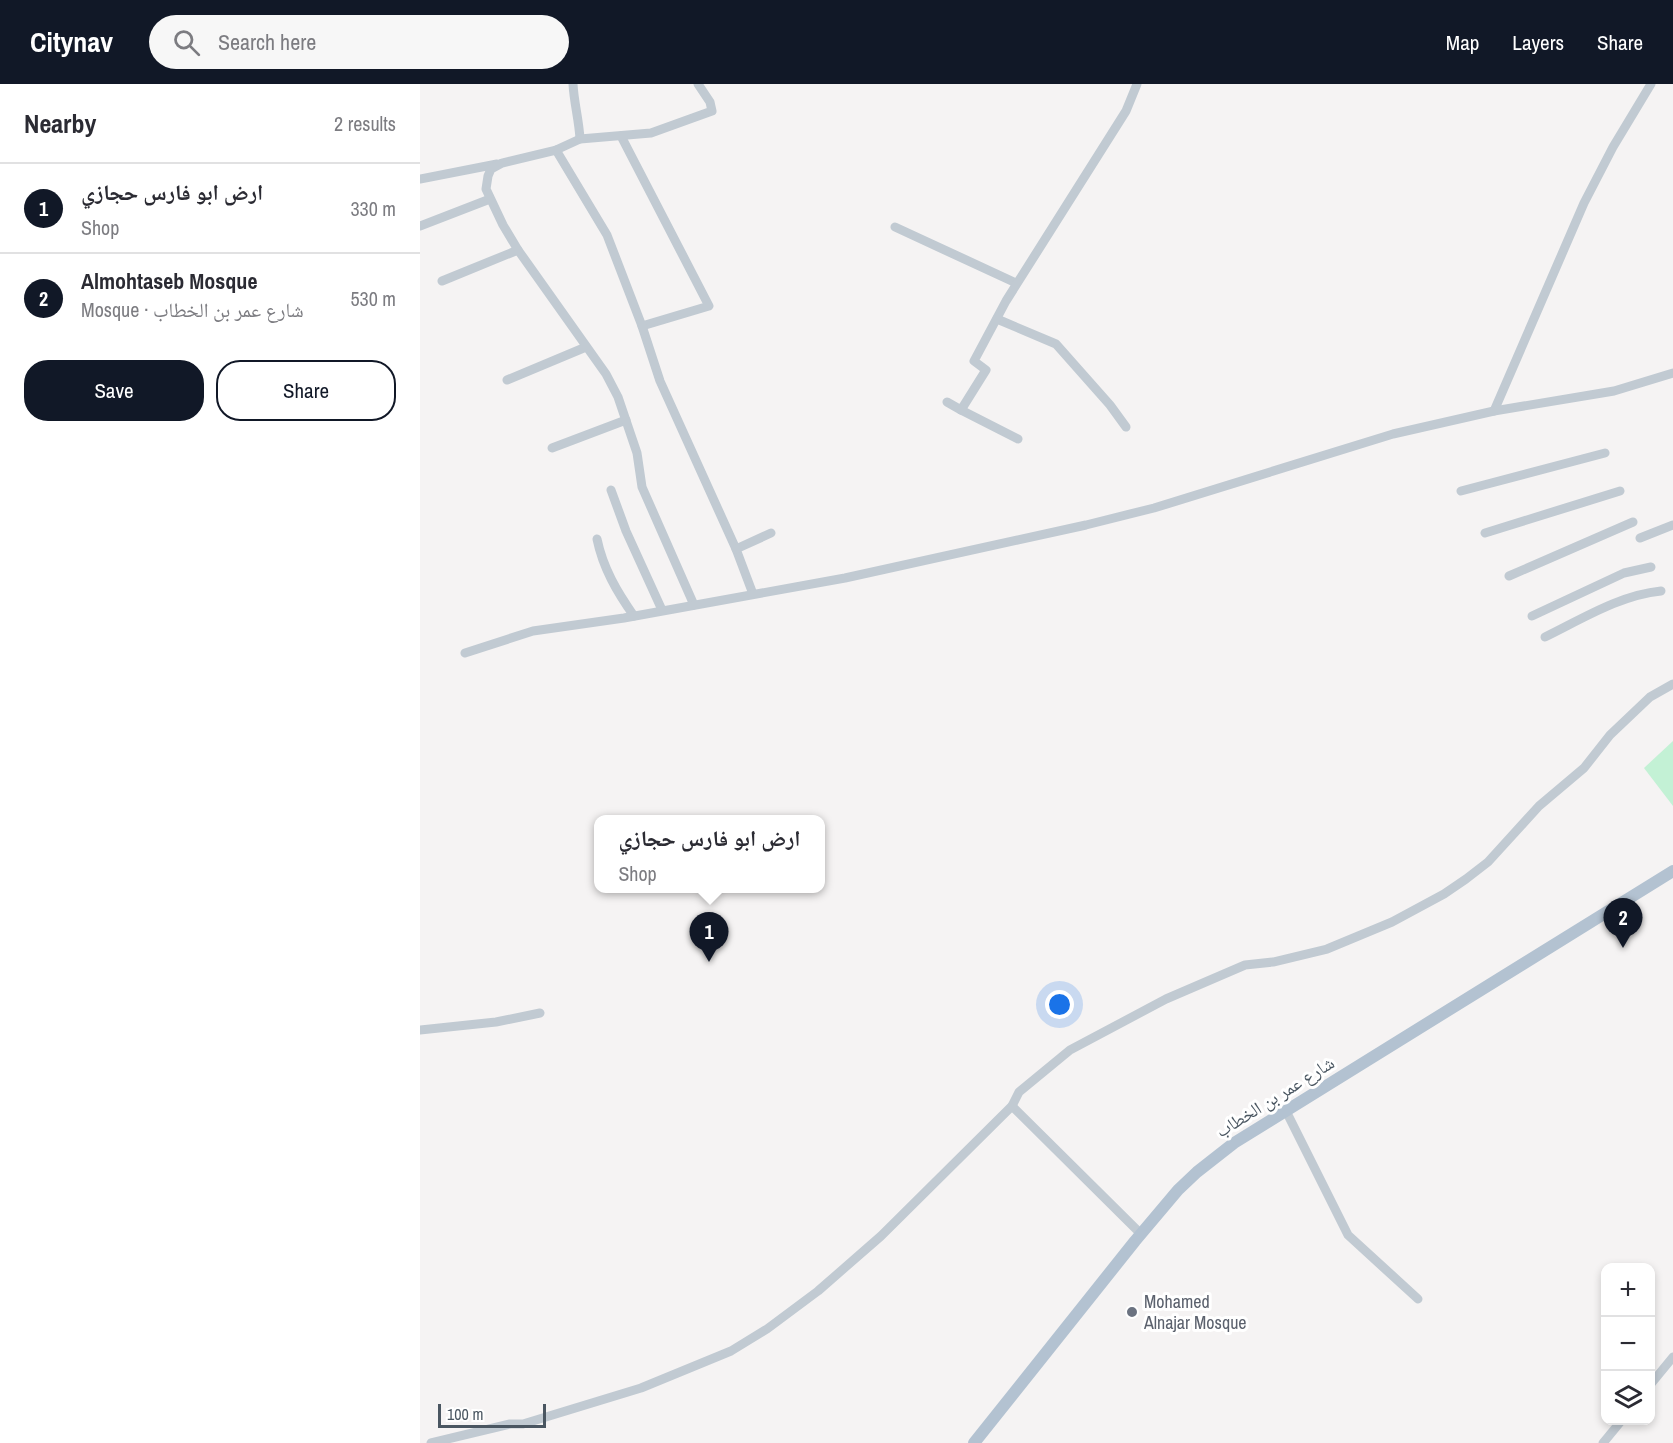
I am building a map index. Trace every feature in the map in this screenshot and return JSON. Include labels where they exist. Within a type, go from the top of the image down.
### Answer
[{"type":"main road","name":"شارع عمر بن الخطاب","points":[[974,1443],[1141,1234],[1178,1190],[1197,1172],[1234,1143],[1673,871]]},
{"type":"street","points":[[573,84],[580,139]]},
{"type":"street","points":[[420,178],[502,163],[556,150],[580,139],[651,133],[712,111],[710,102],[698,84]]},
{"type":"street","points":[[961,410],[986,370],[974,361],[1016,283],[1126,111],[1137,84]]},
{"type":"street","points":[[1494,411],[1584,203],[1612,147],[1651,84]]},
{"type":"street","points":[[621,136],[709,306],[642,326]]},
{"type":"street","points":[[556,150],[607,235],[618,259],[660,381],[736,549],[753,594]]},
{"type":"street","points":[[502,163],[491,169],[488,176],[486,189],[490,199],[518,249],[606,374],[618,397],[637,453],[642,487],[694,604]]},
{"type":"street","points":[[420,226],[490,199]]},
{"type":"street","points":[[895,227],[1016,283]]},
{"type":"street","points":[[442,281],[518,249]]},
{"type":"street","points":[[997,319],[1056,344],[1110,405],[1126,427]]},
{"type":"street","points":[[507,380],[586,347]]},
{"type":"street","points":[[465,653],[533,631],[634,616],[845,578],[1154,508],[1393,434],[1494,411],[1614,391],[1673,373]]},
{"type":"street","points":[[947,402],[1018,439]]},
{"type":"street","points":[[552,448],[626,420]]},
{"type":"street","points":[[1461,491],[1605,453]]},
{"type":"street","points":[[611,490],[626,531],[662,610]]},
{"type":"street","points":[[1485,533],[1620,491]]},
{"type":"street","points":[[1509,576],[1633,522]]},
{"type":"street","points":[[1640,538],[1673,525]]},
{"type":"street","points":[[736,549],[771,533]]},
{"type":"street","points":[[597,539],[601,558],[621,597],[634,616]]},
{"type":"street","points":[[1532,616],[1624,573],[1651,567]]},
{"type":"street","points":[[1545,637],[1622,600],[1643,593],[1661,591]]},
{"type":"street","points":[[431,1443],[510,1424],[522,1424],[586,1405],[652,1384],[731,1352],[767,1329],[818,1291],[880,1236],[1012,1106],[1019,1092],[1070,1050],[1166,999],[1245,964],[1273,962],[1327,949],[1392,922],[1444,894],[1488,862],[1539,806],[1584,768],[1618,728],[1650,697],[1673,684]]},
{"type":"street","points":[[420,1029],[496,1022],[540,1013]]},
{"type":"street","points":[[1012,1106],[1141,1234]]},
{"type":"street","points":[[1286,1111],[1348,1235],[1418,1299]]},
{"type":"street","points":[[1655,1380],[1673,1357]]},
{"type":"street","points":[[1603,1443],[1618,1425]]},
{"type":"green space","points":[[1673,741],[1673,806],[1644,768]]},
{"type":"place","name":"Almohtaseb Mosque","points":[[1623,948]]},
{"type":"place","name":"ارض ابو فارس حجازي","points":[[709,962]]},
{"type":"place","name":"Mohamed Alnajar Mosque","points":[[1132,1312]]}]
